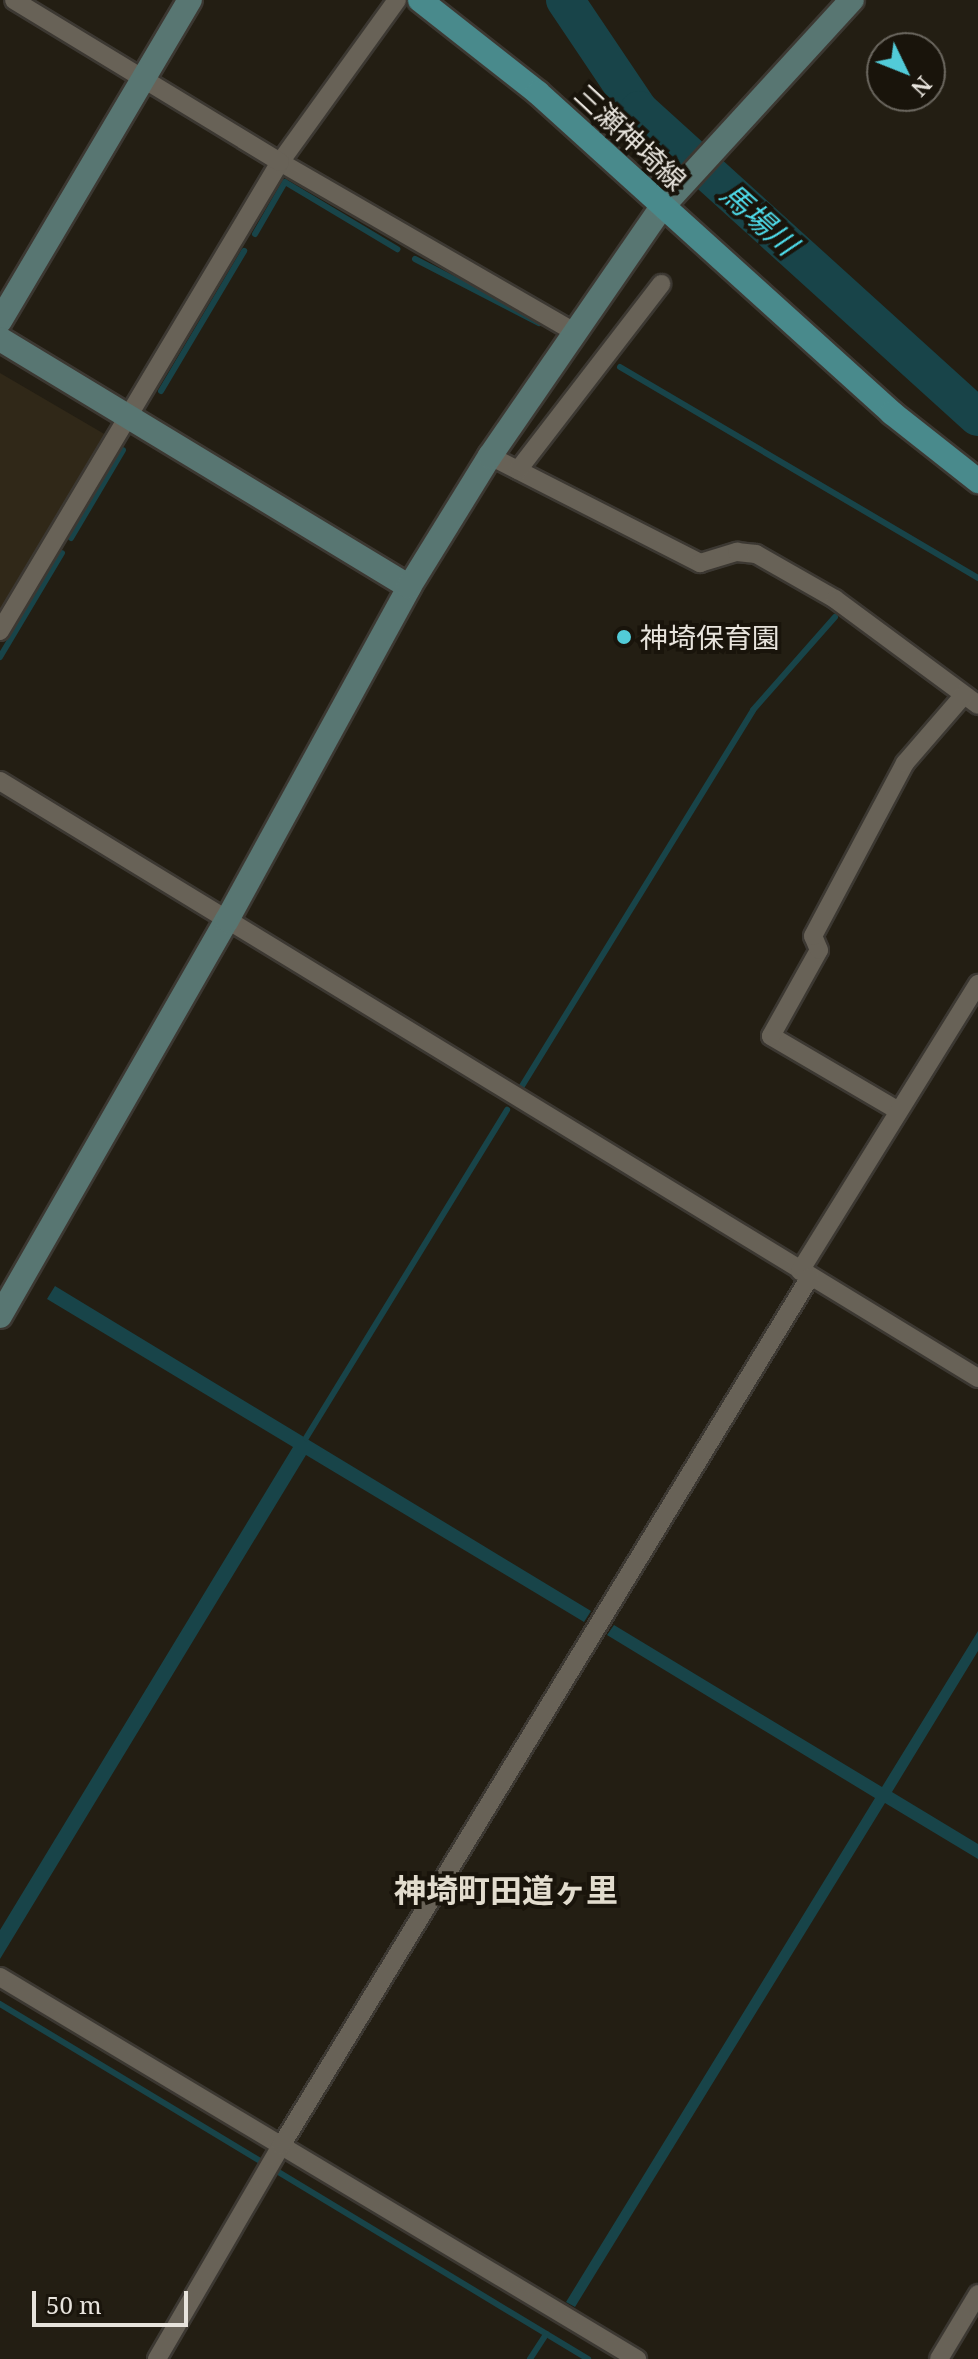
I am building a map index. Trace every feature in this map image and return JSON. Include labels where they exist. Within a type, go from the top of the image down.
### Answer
[{"type":"main road","name":"三瀬神埼線","points":[[420,0],[538,93],[892,413],[978,481]]},
{"type":"street","points":[[14,0],[280,162],[574,332]]},
{"type":"street","points":[[0,321],[190,0]]},
{"type":"street","points":[[0,631],[280,162],[397,0]]},
{"type":"street","points":[[0,1316],[227,920],[409,587],[490,456],[574,332],[643,241],[662,207],[852,0]]},
{"type":"street","points":[[518,470],[661,284]]},
{"type":"street","points":[[0,339],[409,587]]},
{"type":"street","points":[[490,456],[700,563],[737,552],[756,554],[835,599],[971,700],[905,763],[813,936],[819,950],[771,1036],[897,1110]]},
{"type":"street","points":[[0,781],[978,1378]]},
{"type":"street","points":[[157,2359],[273,2160],[805,1274],[897,1110],[978,984]]},
{"type":"street","points":[[0,1977],[273,2160],[637,2359]]},
{"type":"street","points":[[939,2359],[978,2294]]},
{"type":"shaded area","points":[[0,373],[106,435],[0,614]]},
{"type":"water","points":[[55,1286],[591,1611],[584,1622],[306,1455],[0,1959],[0,1930],[293,1447],[47,1299]]},
{"type":"water","points":[[614,1625],[882,1787],[978,1631],[978,1651],[892,1792],[978,1844],[978,1859],[885,1803],[575,2307],[566,2302],[875,1798],[607,1635]]},
{"type":"waterway","name":"馬場川","points":[[565,0],[639,110],[978,417]]},
{"type":"waterway","points":[[255,234],[285,182],[397,249]]},
{"type":"waterway","points":[[161,391],[244,251]]},
{"type":"waterway","points":[[415,259],[539,323]]},
{"type":"waterway","points":[[620,367],[978,578]]},
{"type":"waterway","points":[[71,538],[123,450]]},
{"type":"waterway","points":[[0,657],[62,553]]},
{"type":"waterway","points":[[522,1086],[753,710],[835,617]]},
{"type":"waterway","points":[[306,1438],[507,1110]]},
{"type":"waterway","points":[[0,2004],[588,2359]]},
{"type":"waterway","points":[[530,2359],[546,2334]]},
{"type":"place","name":"神埼保育園","points":[[624,637]]},
{"type":"district","name":"神埼町田道ヶ里","points":[[506,1890]]}]
